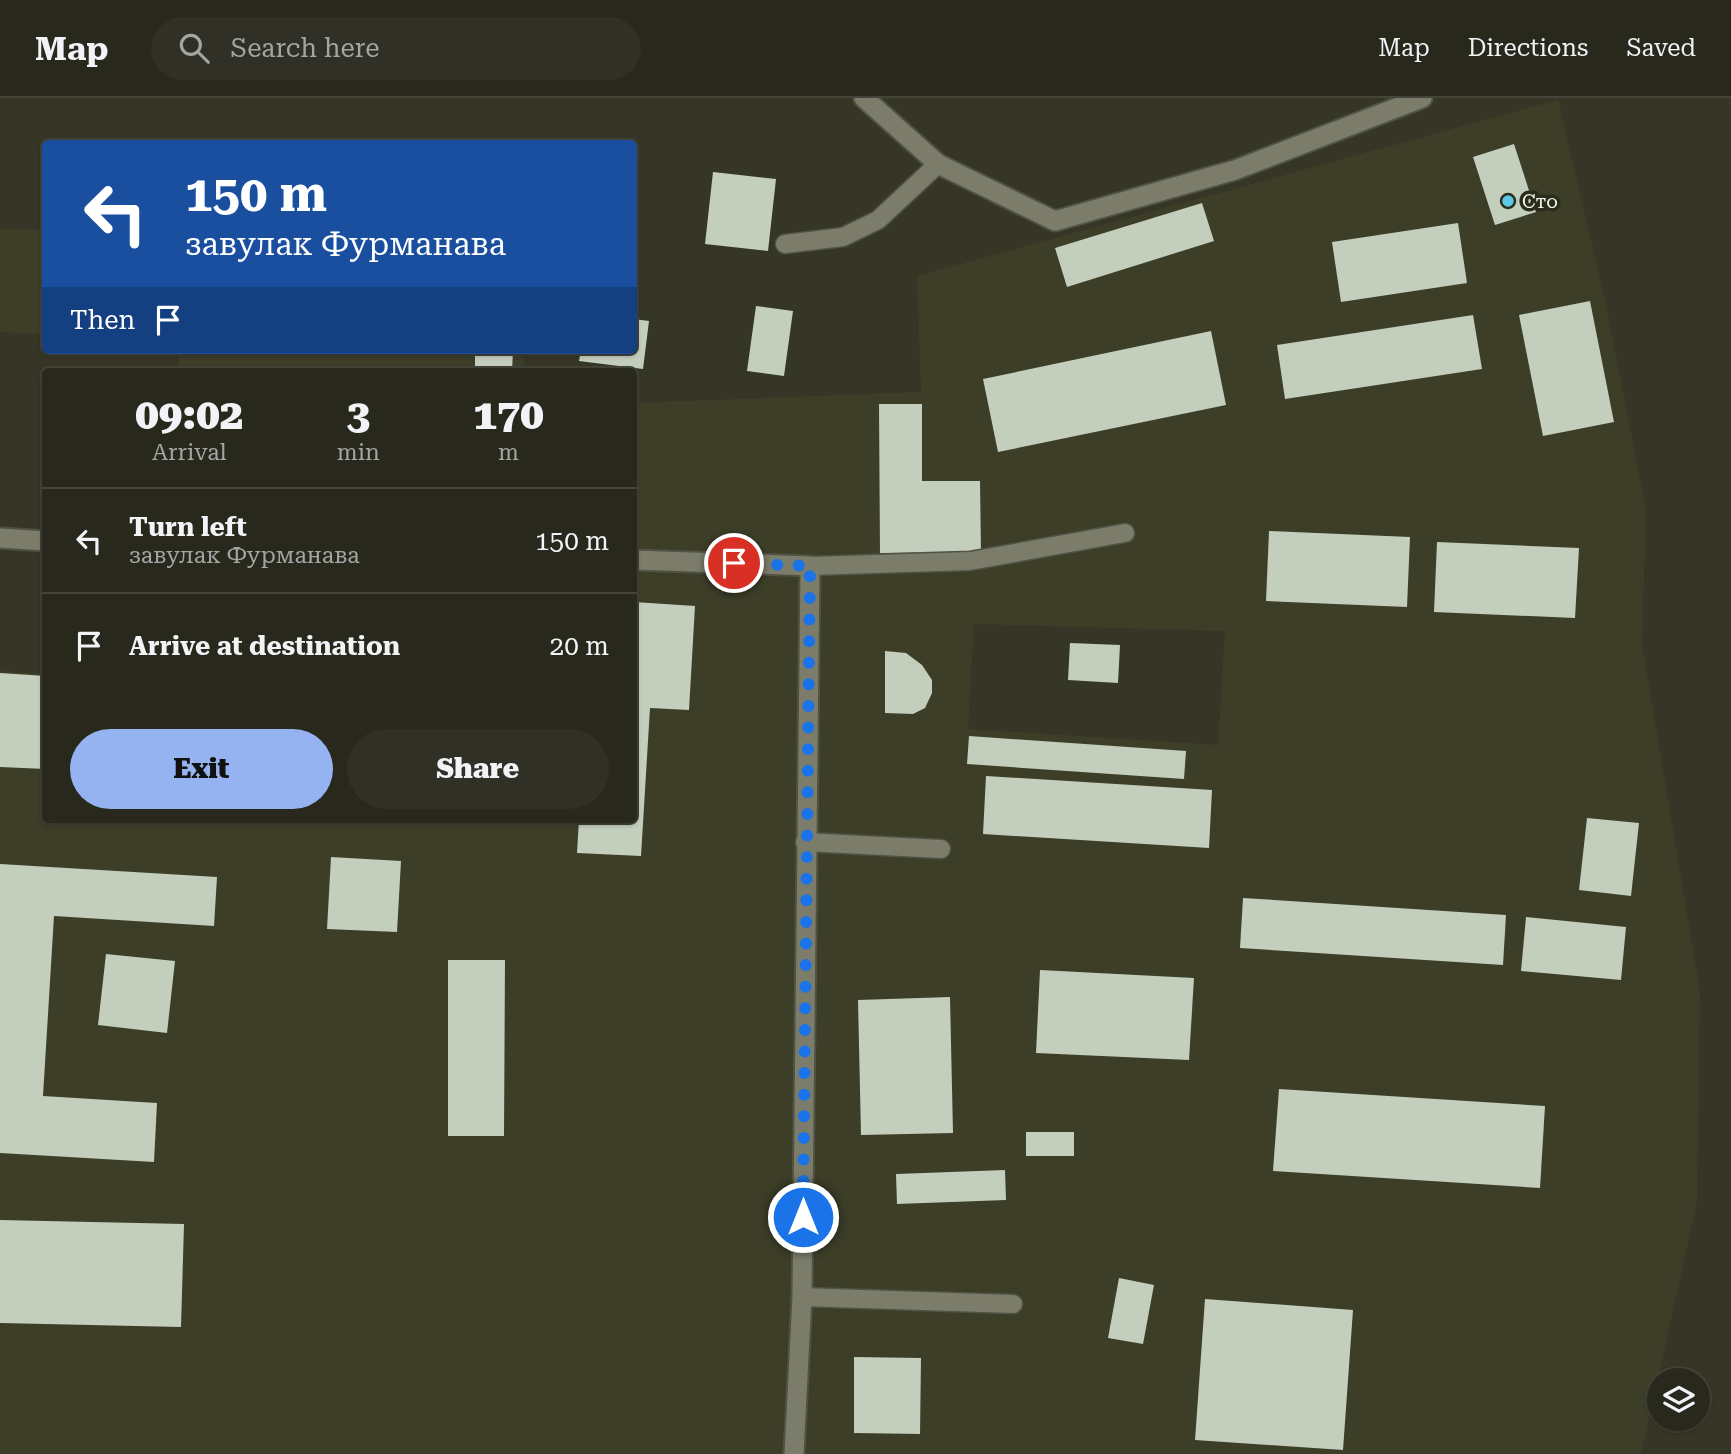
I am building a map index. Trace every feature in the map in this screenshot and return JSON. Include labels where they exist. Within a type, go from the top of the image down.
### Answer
[{"type":"street","points":[[864,98],[938,164],[1055,221],[1235,170],[1422,98]]},
{"type":"street","points":[[0,538],[42,541]]},
{"type":"street","points":[[637,560],[810,566],[802,1297],[794,1454]]},
{"type":"lane","points":[[785,244],[844,237],[878,220],[938,164]]},
{"type":"lane","points":[[810,566],[970,561],[1125,533]]},
{"type":"lane","points":[[805,842],[941,849]]},
{"type":"lane","points":[[802,1297],[1013,1304]]},
{"type":"shaded area","points":[[1558,100],[1605,300],[1646,509],[1642,643],[1700,992],[1697,1202],[1660,1368],[1647,1368],[1647,1427],[1641,1454],[0,1454],[0,671],[42,674],[42,823],[637,823],[637,403],[921,392],[917,276]],"holes":[[[974,624],[1225,631],[1218,745],[968,729]]]},
{"type":"shaded area","points":[[0,229],[42,230],[42,334],[0,332]]},
{"type":"shaded area","points":[[179,354],[524,354],[524,368],[178,368]]},
{"type":"building","points":[[1514,144],[1536,212],[1495,225],[1473,157]]},
{"type":"building","points":[[713,172],[776,179],[768,251],[705,244]]},
{"type":"building","points":[[1202,203],[1214,241],[1067,287],[1055,248]]},
{"type":"building","points":[[1458,223],[1467,283],[1341,302],[1332,242]]},
{"type":"building","points":[[1590,301],[1614,422],[1543,436],[1519,315]]},
{"type":"building","points":[[756,306],[793,311],[784,376],[747,371]]},
{"type":"building","points":[[1473,315],[1482,369],[1285,399],[1277,345]]},
{"type":"building","points":[[637,319],[649,321],[643,369],[579,361],[580,354],[637,354]]},
{"type":"building","points":[[1211,331],[1226,405],[998,452],[983,379]]},
{"type":"building","points":[[475,354],[513,354],[512,368],[475,368]]},
{"type":"building","points":[[879,404],[922,404],[922,481],[980,481],[981,552],[880,553]]},
{"type":"building","points":[[1269,531],[1410,537],[1407,607],[1266,601]]},
{"type":"building","points":[[1437,542],[1579,548],[1575,618],[1434,612]]},
{"type":"building","points":[[637,602],[695,606],[689,710],[650,708],[641,856],[577,853],[579,823],[637,823]]},
{"type":"building","points":[[1070,643],[1120,645],[1118,683],[1068,680]]},
{"type":"building","points":[[885,651],[906,653],[922,665],[932,680],[932,693],[925,708],[913,714],[885,713]]},
{"type":"building","points":[[0,673],[42,676],[42,769],[0,767]]},
{"type":"building","points":[[969,736],[1186,751],[1184,779],[967,764]]},
{"type":"building","points":[[986,776],[1212,790],[1209,848],[983,834]]},
{"type":"building","points":[[1587,818],[1639,823],[1631,896],[1579,890]]},
{"type":"building","points":[[331,857],[401,861],[397,932],[327,929]]},
{"type":"building","points":[[0,864],[217,877],[214,926],[54,916],[43,1096],[157,1103],[154,1162],[0,1153]]},
{"type":"building","points":[[1243,898],[1506,915],[1503,965],[1240,948]]},
{"type":"building","points":[[1526,917],[1626,927],[1621,980],[1521,971]]},
{"type":"building","points":[[106,954],[175,961],[167,1033],[98,1025]]},
{"type":"building","points":[[448,960],[505,960],[504,1136],[448,1136]]},
{"type":"building","points":[[1040,970],[1194,978],[1189,1060],[1036,1053]]},
{"type":"building","points":[[950,997],[953,1133],[861,1135],[858,1000]]},
{"type":"building","points":[[1279,1089],[1545,1106],[1540,1188],[1273,1171]]},
{"type":"building","points":[[1026,1132],[1074,1132],[1074,1156],[1026,1156]]},
{"type":"building","points":[[1005,1170],[1006,1200],[897,1204],[896,1174]]},
{"type":"building","points":[[0,1220],[184,1224],[181,1327],[0,1323]]},
{"type":"building","points":[[1119,1278],[1154,1285],[1143,1344],[1108,1338]]},
{"type":"building","points":[[1205,1299],[1353,1310],[1343,1450],[1195,1440]]},
{"type":"building","points":[[854,1357],[921,1358],[920,1434],[854,1433]]},
{"type":"place","name":"Сто","points":[[1508,201]]},
{"type":"route","points":[[734,563],[810,566],[803,1217]]}]
